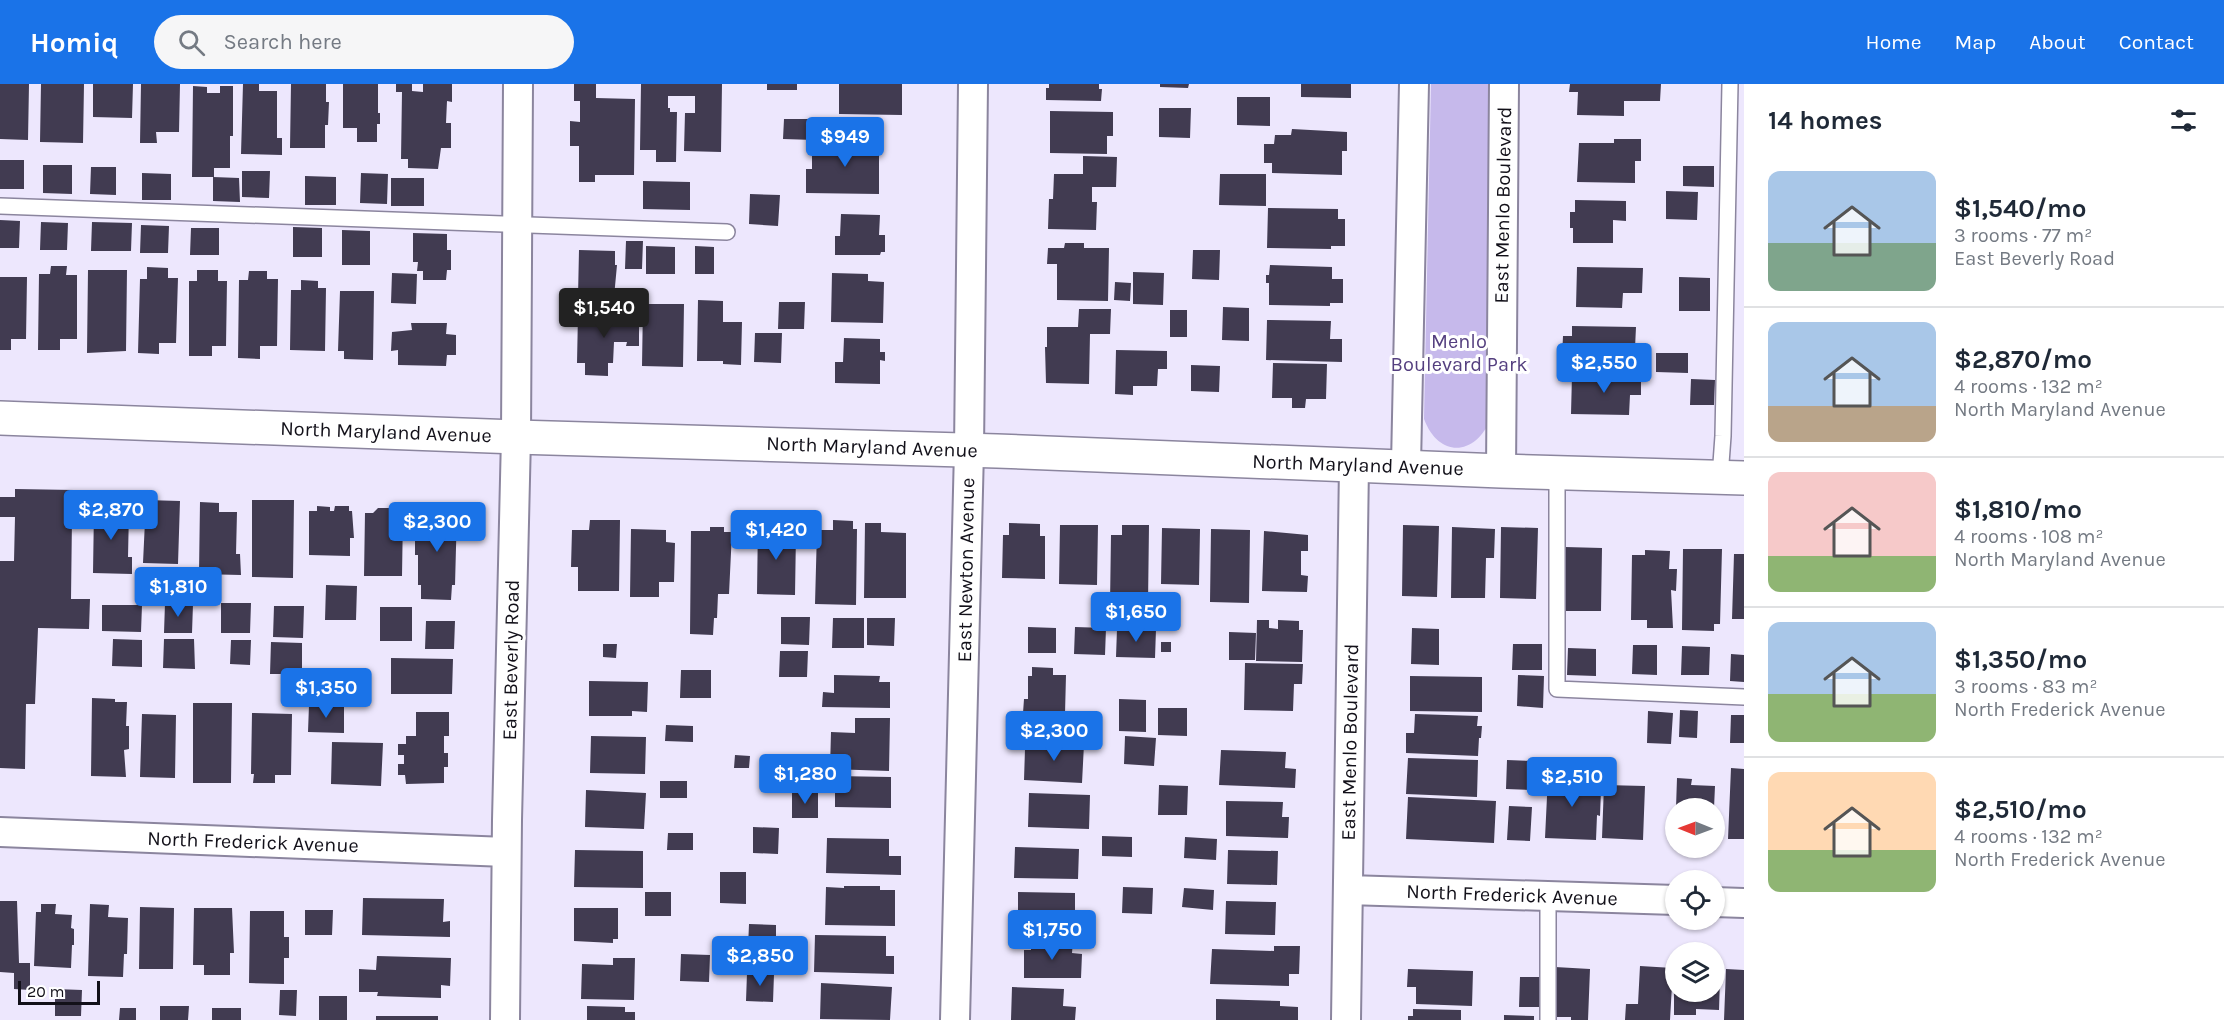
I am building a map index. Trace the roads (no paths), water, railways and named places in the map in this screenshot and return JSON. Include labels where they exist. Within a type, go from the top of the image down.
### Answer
[{"type":"street","name":"East Beverly Road","points":[[505,1020],[506,852],[516,437],[518,84]]},
{"type":"street","name":"East Newton Avenue","points":[[955,1020],[969,450],[973,84]]},
{"type":"street","points":[[1406,465],[1413,84]]},
{"type":"street","name":"East Menlo Boulevard","points":[[1501,471],[1504,84]]},
{"type":"street","name":"North Maryland Avenue","points":[[0,418],[1732,478]]},
{"type":"street","name":"East Menlo Boulevard","points":[[1346,1020],[1354,465]]},
{"type":"street","name":"North Frederick Avenue","points":[[0,832],[506,852]]},
{"type":"street","name":"North Frederick Avenue","points":[[1348,890],[1665,900]]},
{"type":"street","points":[[1725,902],[1744,903]]},
{"type":"lane","points":[[1730,84],[1723,436],[1732,478]]},
{"type":"lane","points":[[0,206],[727,232]]},
{"type":"lane","points":[[1557,472],[1557,689],[1744,697]]},
{"type":"lane","points":[[1548,896],[1548,1020]]},
{"type":"park label","name":"Menlo Boulevard Park","points":[[1459,352]]}]
